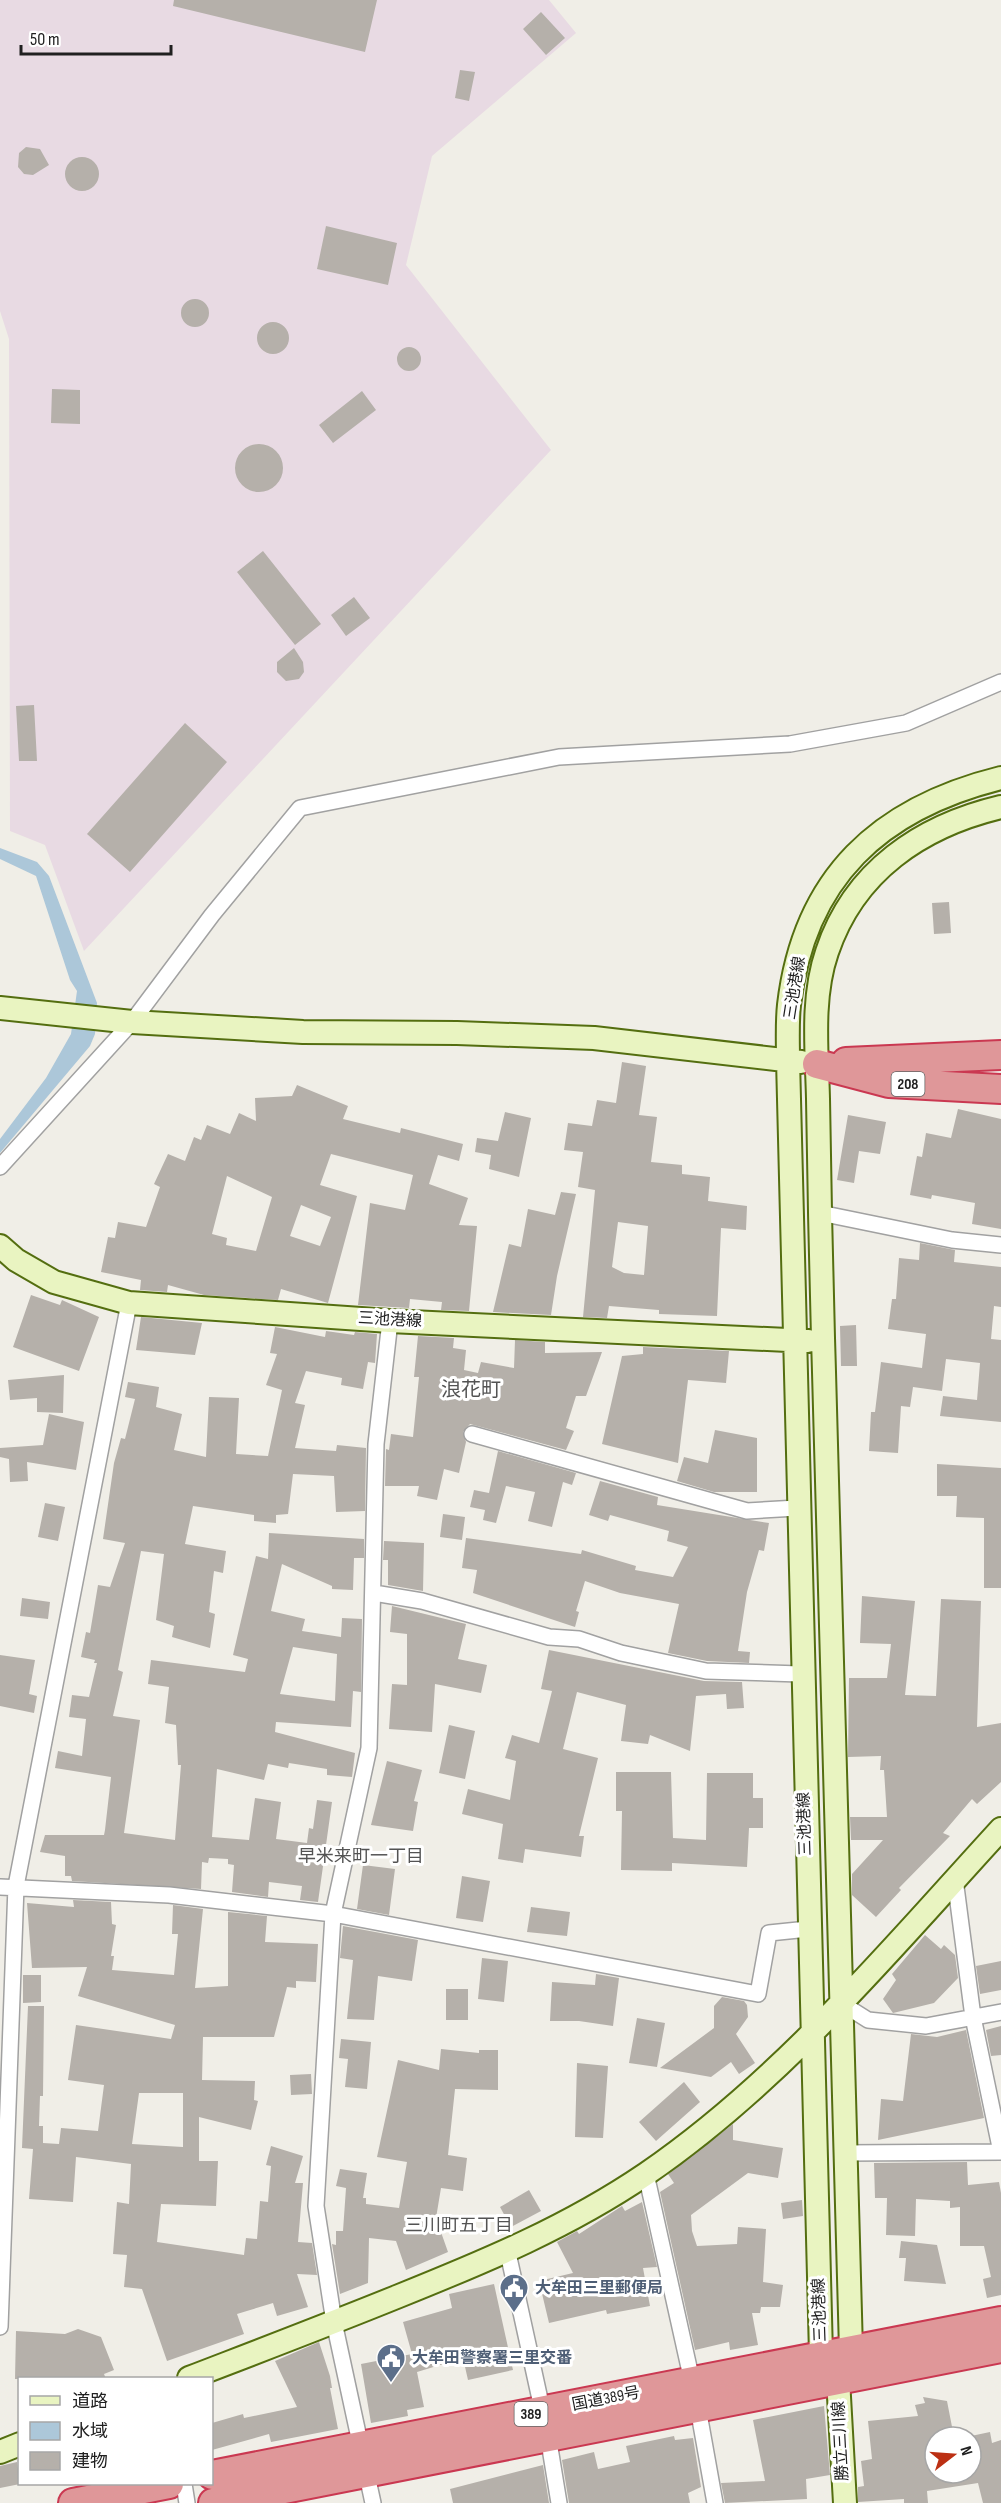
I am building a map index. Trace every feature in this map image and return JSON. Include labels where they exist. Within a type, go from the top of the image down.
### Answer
[{"type":"highway","name":"208","points":[[817,1064],[1001,1055]]},
{"type":"highway","name":"208","points":[[817,1064],[889,1083],[1001,1089]]},
{"type":"highway","name":"国道389号","points":[[695,2395],[821,2355],[1001,2321]]},
{"type":"highway","name":"国道389号","points":[[213,2475],[364,2459],[695,2395],[838,2379],[1001,2348]]},
{"type":"highway","name":"国道389号","points":[[213,2503],[364,2459]]},
{"type":"highway","points":[[73,2503],[164,2485]]},
{"type":"main road","name":"三池港線","points":[[838,2379],[821,2355],[800,1674],[788,1060],[789,1005],[800,951],[820,901],[849,858],[884,828],[922,805],[963,787],[1001,778]]},
{"type":"main road","name":"三池港線","points":[[838,2379],[851,2350],[823,1342],[817,1002],[825,955],[843,914],[866,880],[895,853],[933,830],[969,814],[1001,807]]},
{"type":"main road","points":[[0,1008],[132,1022],[303,1032],[457,1033],[594,1038],[817,1064]]},
{"type":"main road","name":"三池港線","points":[[0,1246],[16,1260],[54,1281],[129,1303],[390,1321],[823,1342]]},
{"type":"main road","points":[[194,2377],[507,2253],[578,2216],[646,2174],[710,2125],[810,2037],[1001,1829]]},
{"type":"main road","name":"勝立三川線","points":[[838,2379],[845,2503]]},
{"type":"main road","points":[[0,2452],[18,2445]]},
{"type":"street","points":[[0,1167],[132,1022],[212,915],[300,808],[559,757],[790,744],[825,738],[906,723],[1001,682]]},
{"type":"street","points":[[820,1213],[951,1240],[1001,1245]]},
{"type":"street","points":[[0,2327],[8,1886],[129,1303]]},
{"type":"street","points":[[373,2503],[334,2322],[316,2206],[333,1914],[369,1748],[376,1444],[390,1321]]},
{"type":"street","points":[[472,1434],[747,1511],[797,1509]]},
{"type":"street","points":[[374,1593],[422,1601],[549,1637],[579,1639],[621,1653],[706,1671],[800,1674]]},
{"type":"street","points":[[845,2153],[1001,2152],[973,2017],[955,1879]]},
{"type":"street","points":[[8,1886],[170,1895],[333,1914],[758,1994],[769,1933],[808,1929]]},
{"type":"street","points":[[841,2003],[868,2020],[926,2026],[1001,2012]]},
{"type":"street","points":[[646,2174],[695,2395],[715,2503]]},
{"type":"street","points":[[507,2253],[545,2424],[559,2503]]},
{"type":"street","points":[[184,2485],[187,2503]]},
{"type":"shaded area","points":[[0,0],[549,0],[576,33],[432,156],[406,265],[551,450],[84,951],[45,845],[10,831],[9,339],[0,311]]},
{"type":"water","points":[[0,848],[37,862],[49,876],[97,1003],[95,1034],[90,1046],[0,1153],[0,1139],[46,1078],[71,1034],[77,991],[70,980],[36,876],[0,859]]},
{"type":"building","points":[[174,0],[377,0],[365,52],[173,6]]},
{"type":"building","points":[[541,12],[565,38],[546,55],[523,29]]},
{"type":"building","points":[[460,70],[475,72],[469,101],[455,98]]},
{"type":"building","points":[[26,147],[40,149],[49,165],[33,175],[24,174],[18,167],[19,153]]},
{"type":"building","points":[[82,157],[94,162],[99,174],[94,186],[82,191],[70,186],[65,174],[70,162]]},
{"type":"building","points":[[326,226],[397,243],[388,285],[317,269]]},
{"type":"building","points":[[195,299],[205,303],[209,313],[205,323],[195,327],[185,323],[181,313],[185,303]]},
{"type":"building","points":[[273,322],[284,327],[289,338],[284,349],[273,354],[262,349],[257,338],[262,327]]},
{"type":"building","points":[[404,347],[414,347],[421,354],[421,364],[414,371],[404,371],[397,364],[397,354]]},
{"type":"building","points":[[52,389],[80,390],[80,424],[51,423]]},
{"type":"building","points":[[362,391],[376,410],[333,443],[319,425]]},
{"type":"building","points":[[259,444],[276,451],[283,468],[276,485],[259,492],[242,485],[235,468],[242,451]]},
{"type":"building","points":[[263,551],[321,624],[295,645],[237,572]]},
{"type":"building","points":[[354,597],[370,618],[346,636],[331,615]]},
{"type":"building","points":[[294,648],[303,662],[304,672],[299,679],[286,681],[277,672],[277,662]]},
{"type":"building","points":[[34,705],[37,761],[19,761],[16,706]]},
{"type":"building","points":[[185,723],[227,762],[130,872],[87,834]]},
{"type":"building","points":[[949,902],[951,933],[934,934],[932,903]]},
{"type":"building","points":[[622,1062],[646,1066],[639,1115],[657,1117],[651,1162],[682,1165],[682,1174],[710,1177],[708,1201],[747,1206],[746,1230],[721,1228],[717,1316],[659,1314],[659,1310],[609,1306],[607,1318],[583,1317],[595,1190],[578,1187],[583,1152],[564,1150],[568,1123],[592,1126],[597,1100],[616,1103]],"holes":[[[618,1222],[648,1226],[644,1275],[624,1273],[612,1267]]]},
{"type":"building","points":[[297,1085],[348,1106],[343,1119],[400,1133],[401,1128],[463,1144],[459,1161],[438,1155],[429,1184],[468,1198],[459,1225],[477,1226],[469,1311],[441,1310],[442,1302],[410,1299],[409,1308],[358,1305],[370,1203],[405,1210],[413,1175],[331,1154],[320,1185],[357,1196],[328,1303],[281,1289],[278,1300],[204,1295],[168,1285],[167,1292],[140,1290],[141,1280],[101,1272],[108,1237],[115,1238],[118,1222],[146,1227],[160,1187],[154,1184],[168,1154],[185,1161],[194,1137],[201,1140],[207,1125],[230,1134],[239,1113],[256,1121],[255,1098],[292,1096]],"holes":[[[227,1176],[272,1197],[256,1251],[226,1245],[227,1238],[212,1234]],[[301,1205],[331,1217],[320,1246],[290,1236]]]},
{"type":"building","points":[[958,1109],[1001,1119],[1001,1229],[972,1224],[975,1203],[932,1195],[931,1199],[910,1195],[917,1156],[922,1157],[926,1133],[951,1138]]},
{"type":"building","points":[[505,1112],[531,1118],[519,1177],[489,1169],[491,1155],[475,1152],[477,1138],[498,1141]]},
{"type":"building","points":[[848,1115],[886,1122],[880,1154],[859,1151],[854,1183],[837,1180]]},
{"type":"building","points":[[561,1192],[576,1194],[557,1276],[551,1315],[493,1312],[509,1244],[521,1247],[528,1209],[555,1215]]},
{"type":"building","points":[[920,1243],[955,1250],[954,1262],[1001,1267],[1001,1307],[994,1306],[991,1339],[1001,1340],[1001,1422],[940,1416],[943,1396],[977,1400],[980,1363],[946,1359],[942,1391],[913,1387],[910,1407],[901,1406],[898,1453],[869,1451],[871,1412],[875,1412],[881,1362],[922,1368],[926,1334],[888,1329],[892,1299],[896,1299],[899,1258],[919,1260]]},
{"type":"building","points":[[31,1295],[60,1305],[62,1300],[99,1317],[79,1371],[13,1347]]},
{"type":"building","points":[[141,1317],[202,1323],[195,1355],[136,1350]]},
{"type":"building","points":[[856,1325],[857,1366],[841,1366],[840,1326]]},
{"type":"building","points":[[275,1327],[325,1337],[326,1331],[354,1335],[355,1332],[377,1334],[375,1363],[368,1362],[363,1389],[341,1385],[342,1378],[306,1371],[295,1403],[305,1405],[295,1448],[336,1451],[337,1445],[366,1448],[365,1511],[336,1512],[334,1476],[293,1474],[288,1514],[276,1515],[276,1523],[254,1521],[254,1515],[193,1506],[185,1544],[226,1551],[223,1573],[214,1571],[209,1612],[215,1614],[210,1648],[172,1637],[174,1626],[156,1620],[164,1554],[141,1551],[118,1670],[123,1672],[113,1716],[140,1720],[124,1833],[175,1840],[181,1765],[178,1765],[176,1725],[165,1723],[169,1687],[148,1684],[151,1660],[245,1672],[248,1659],[233,1655],[256,1556],[268,1559],[269,1533],[364,1539],[364,1558],[354,1558],[353,1590],[332,1589],[332,1586],[282,1564],[271,1611],[305,1619],[302,1631],[341,1637],[342,1618],[362,1619],[361,1692],[353,1691],[351,1727],[276,1722],[275,1732],[355,1753],[352,1777],[327,1775],[327,1769],[289,1763],[288,1768],[268,1764],[264,1780],[217,1769],[212,1837],[249,1840],[255,1798],[281,1802],[276,1839],[307,1843],[309,1828],[313,1829],[317,1800],[332,1802],[318,1902],[300,1900],[302,1886],[269,1882],[268,1897],[232,1892],[234,1865],[228,1864],[228,1859],[209,1858],[208,1863],[202,1862],[201,1889],[72,1881],[71,1876],[65,1876],[65,1856],[40,1852],[45,1835],[104,1835],[105,1830],[111,1777],[55,1768],[58,1751],[82,1756],[86,1719],[69,1717],[72,1695],[89,1697],[97,1663],[94,1663],[95,1660],[81,1657],[86,1632],[90,1633],[98,1585],[110,1587],[125,1543],[103,1539],[114,1463],[121,1438],[125,1439],[135,1399],[125,1397],[128,1382],[159,1387],[156,1407],[182,1414],[174,1450],[206,1457],[209,1397],[239,1398],[236,1454],[268,1456],[282,1390],[266,1385],[277,1354],[270,1353]],"holes":[[[293,1647],[337,1654],[335,1701],[280,1694]]]},
{"type":"building","points":[[418,1336],[454,1338],[453,1348],[466,1350],[464,1370],[478,1373],[481,1362],[514,1368],[515,1340],[545,1342],[545,1353],[602,1352],[586,1396],[576,1396],[566,1428],[574,1431],[566,1450],[470,1424],[463,1432],[466,1442],[459,1473],[444,1469],[437,1500],[417,1496],[419,1486],[385,1486],[386,1449],[389,1450],[391,1434],[413,1437],[419,1377],[414,1377]]},
{"type":"building","points":[[643,1347],[729,1351],[726,1383],[688,1380],[678,1463],[602,1444],[622,1356],[643,1354]]},
{"type":"building","points":[[64,1375],[63,1413],[37,1412],[37,1398],[10,1400],[8,1380]]},
{"type":"building","points":[[49,1414],[84,1422],[76,1470],[27,1462],[28,1481],[10,1482],[9,1459],[0,1457],[0,1448],[43,1445]]},
{"type":"building","points":[[715,1430],[757,1438],[757,1492],[714,1492],[677,1481],[684,1457],[708,1463]]},
{"type":"building","points":[[498,1451],[576,1473],[572,1485],[563,1482],[552,1527],[528,1521],[535,1492],[506,1486],[496,1523],[483,1520],[485,1510],[470,1507],[474,1490],[489,1493]]},
{"type":"building","points":[[937,1464],[1001,1468],[1001,1588],[984,1588],[984,1518],[956,1517],[957,1496],[937,1496]]},
{"type":"building","points":[[600,1481],[658,1497],[657,1505],[769,1523],[764,1551],[759,1550],[747,1592],[738,1651],[750,1652],[749,1663],[707,1661],[668,1653],[679,1604],[620,1593],[585,1581],[576,1611],[579,1612],[575,1627],[473,1593],[477,1570],[462,1568],[466,1538],[581,1554],[582,1550],[636,1566],[635,1570],[673,1577],[688,1547],[667,1541],[669,1531],[610,1515],[608,1521],[589,1515]]},
{"type":"building","points":[[45,1503],[65,1507],[58,1541],[38,1537]]},
{"type":"building","points":[[443,1514],[465,1517],[462,1540],[440,1537]]},
{"type":"building","points":[[384,1541],[424,1543],[423,1591],[388,1585],[388,1560],[383,1560]]},
{"type":"building","points":[[862,1596],[915,1601],[905,1695],[936,1696],[941,1599],[981,1601],[977,1727],[1001,1723],[1001,1782],[977,1804],[972,1799],[943,1833],[950,1836],[899,1888],[901,1890],[876,1917],[852,1895],[852,1874],[883,1840],[851,1840],[850,1817],[887,1817],[884,1770],[880,1770],[881,1756],[848,1757],[849,1678],[887,1678],[891,1644],[860,1643]]},
{"type":"building","points":[[22,1598],[50,1602],[48,1619],[20,1616]]},
{"type":"building","points":[[392,1606],[466,1624],[458,1659],[487,1665],[481,1693],[435,1684],[432,1732],[389,1729],[392,1684],[407,1685],[407,1634],[390,1632]]},
{"type":"building","points":[[549,1650],[704,1681],[742,1682],[744,1708],[727,1709],[726,1694],[696,1696],[690,1751],[650,1735],[648,1744],[621,1741],[626,1705],[577,1692],[563,1749],[598,1758],[579,1836],[584,1836],[581,1857],[525,1849],[523,1863],[498,1859],[503,1824],[462,1814],[468,1789],[510,1800],[516,1761],[505,1758],[512,1735],[539,1743],[552,1691],[541,1689]]},
{"type":"building","points":[[0,1655],[35,1660],[29,1694],[37,1696],[34,1713],[0,1706]]},
{"type":"building","points":[[449,1725],[475,1731],[465,1779],[439,1773]]},
{"type":"building","points":[[387,1761],[422,1770],[414,1801],[418,1802],[413,1831],[371,1825]]},
{"type":"building","points":[[616,1772],[671,1772],[673,1838],[706,1840],[707,1773],[753,1773],[753,1798],[763,1798],[763,1828],[749,1828],[747,1867],[672,1863],[672,1871],[621,1870],[622,1811],[616,1811]]},
{"type":"building","points":[[363,1865],[395,1869],[389,1915],[357,1909]]},
{"type":"building","points":[[462,1876],[490,1881],[483,1922],[456,1918]]},
{"type":"building","points":[[73,1900],[111,1902],[112,1924],[116,1925],[111,1956],[114,1956],[112,1970],[174,1975],[178,1934],[172,1934],[173,1905],[203,1909],[195,1988],[228,1986],[228,1912],[267,1916],[265,1942],[318,1944],[316,1982],[296,1981],[296,1988],[287,1987],[274,2037],[203,2037],[202,2080],[255,2081],[254,2100],[258,2101],[251,2130],[199,2117],[199,2161],[218,2161],[216,2206],[161,2204],[157,2242],[244,2255],[246,2238],[257,2239],[260,2201],[268,2202],[271,2166],[266,2165],[271,2146],[303,2156],[295,2183],[303,2183],[298,2242],[312,2243],[317,2275],[297,2274],[308,2307],[277,2316],[273,2303],[237,2314],[244,2334],[167,2361],[142,2289],[124,2287],[127,2255],[113,2254],[117,2202],[129,2204],[131,2164],[76,2157],[73,2202],[29,2199],[33,2149],[22,2148],[28,2006],[44,2006],[43,2096],[40,2096],[39,2126],[43,2126],[43,2143],[59,2144],[61,2128],[98,2131],[104,2085],[68,2080],[76,2025],[171,2039],[175,2025],[78,1996],[87,1967],[32,1968],[27,1903],[74,1907]],"holes":[[[139,2093],[183,2093],[183,2147],[132,2144]]]},
{"type":"building","points":[[531,1907],[570,1912],[567,1936],[527,1932]]},
{"type":"building","points":[[343,1926],[418,1940],[412,1981],[378,1976],[374,2020],[347,2019],[353,1960],[340,1958]]},
{"type":"building","points":[[925,1935],[941,1949],[944,1945],[955,1955],[958,1978],[934,2003],[893,2013],[883,1999],[896,1980],[892,1974]]},
{"type":"building","points":[[482,1958],[508,1961],[504,2002],[478,1999]]},
{"type":"building","points":[[1001,1961],[1001,1990],[980,1994],[976,1966]]},
{"type":"building","points":[[596,1974],[619,1978],[613,2026],[579,2021],[550,2021],[552,1982],[595,1985]]},
{"type":"building","points":[[23,1975],[41,1975],[41,2002],[23,2003]]},
{"type":"building","points":[[446,1989],[468,1989],[468,2020],[446,2020]]},
{"type":"building","points":[[722,1997],[744,2001],[747,2005],[748,2017],[736,2034],[755,2063],[739,2074],[731,2062],[711,2077],[660,2068],[714,2028],[714,2006]]},
{"type":"building","points":[[637,2018],[665,2023],[657,2067],[629,2063]]},
{"type":"building","points":[[1001,2026],[1001,2055],[991,2056],[986,2030]]},
{"type":"building","points":[[966,2030],[984,2118],[878,2140],[881,2099],[903,2101],[911,2034],[937,2037]]},
{"type":"building","points":[[341,2039],[371,2042],[367,2089],[345,2087],[348,2059],[339,2058]]},
{"type":"building","points":[[441,2049],[479,2053],[479,2050],[498,2050],[498,2090],[455,2089],[448,2155],[467,2158],[463,2191],[441,2188],[436,2218],[448,2252],[406,2270],[396,2241],[369,2238],[368,2283],[340,2294],[332,2244],[336,2245],[336,2231],[343,2231],[346,2188],[336,2186],[340,2169],[367,2173],[363,2198],[366,2198],[366,2204],[399,2208],[407,2162],[377,2157],[398,2060],[439,2070]]},
{"type":"building","points":[[577,2063],[608,2066],[603,2138],[575,2137]]},
{"type":"building","points":[[311,2074],[312,2094],[291,2095],[290,2075]]},
{"type":"building","points":[[684,2082],[700,2102],[656,2141],[639,2122]]},
{"type":"building","points":[[733,2124],[733,2140],[783,2148],[778,2178],[748,2173],[691,2215],[692,2231],[697,2246],[737,2244],[738,2227],[766,2229],[763,2282],[783,2285],[780,2307],[761,2307],[760,2313],[752,2313],[758,2345],[730,2350],[729,2342],[695,2350],[660,2192],[674,2183],[668,2174]]},
{"type":"building","points":[[967,2162],[968,2185],[999,2182],[1001,2193],[1001,2295],[987,2298],[983,2279],[991,2277],[984,2246],[960,2246],[960,2207],[950,2208],[950,2201],[916,2199],[915,2236],[886,2235],[887,2198],[875,2198],[874,2163]]},
{"type":"building","points":[[529,2190],[541,2211],[511,2227],[500,2207]]},
{"type":"building","points":[[802,2200],[803,2216],[783,2219],[781,2203]]},
{"type":"building","points":[[642,2202],[657,2267],[643,2268],[650,2306],[607,2314],[606,2310],[549,2323],[539,2281],[573,2273],[557,2242],[577,2231],[579,2234],[622,2206],[625,2211]]},
{"type":"building","points":[[901,2241],[937,2245],[946,2284],[904,2281],[906,2258],[899,2258]]},
{"type":"building","points":[[494,2284],[513,2370],[468,2380],[463,2358],[417,2372],[424,2407],[407,2410],[408,2416],[371,2423],[361,2364],[412,2354],[403,2322],[452,2308],[449,2294]]},
{"type":"building","points":[[78,2329],[101,2337],[114,2370],[104,2374],[105,2377],[18,2377],[15,2379],[16,2331],[65,2334]]},
{"type":"building","points":[[319,2342],[330,2376],[338,2429],[271,2442],[269,2434],[213,2450],[213,2423],[243,2414],[244,2418],[297,2407],[275,2361]]},
{"type":"building","points":[[923,2397],[947,2401],[952,2425],[923,2425],[923,2485],[965,2485],[927,2491],[928,2503],[904,2503],[904,2499],[858,2502],[858,2487],[864,2486],[861,2461],[872,2459],[868,2421],[918,2416],[915,2405],[925,2403]]},
{"type":"building","points":[[824,2406],[830,2475],[806,2479],[807,2499],[725,2503],[721,2483],[765,2481],[753,2420]]},
{"type":"building","points":[[990,2432],[992,2443],[1001,2440],[1001,2503],[983,2503],[978,2485],[983,2485],[983,2433]]},
{"type":"building","points":[[674,2436],[675,2440],[693,2438],[701,2487],[688,2493],[690,2503],[569,2503],[562,2460],[594,2452],[598,2469],[630,2462],[626,2446]]},
{"type":"building","points":[[17,2462],[18,2484],[0,2488],[0,2466]]},
{"type":"building","points":[[543,2465],[549,2503],[453,2503],[450,2489]]},
{"type":"place","name":"大牟田三里郵便局","points":[[514,2314]]},
{"type":"place","name":"大牟田警察署三里交番","points":[[391,2384]]},
{"type":"district","name":"浪花町","points":[[471,1390]]},
{"type":"district","name":"早米来町一丁目","points":[[361,1856]]},
{"type":"district","name":"三川町五丁目","points":[[459,2225]]}]
